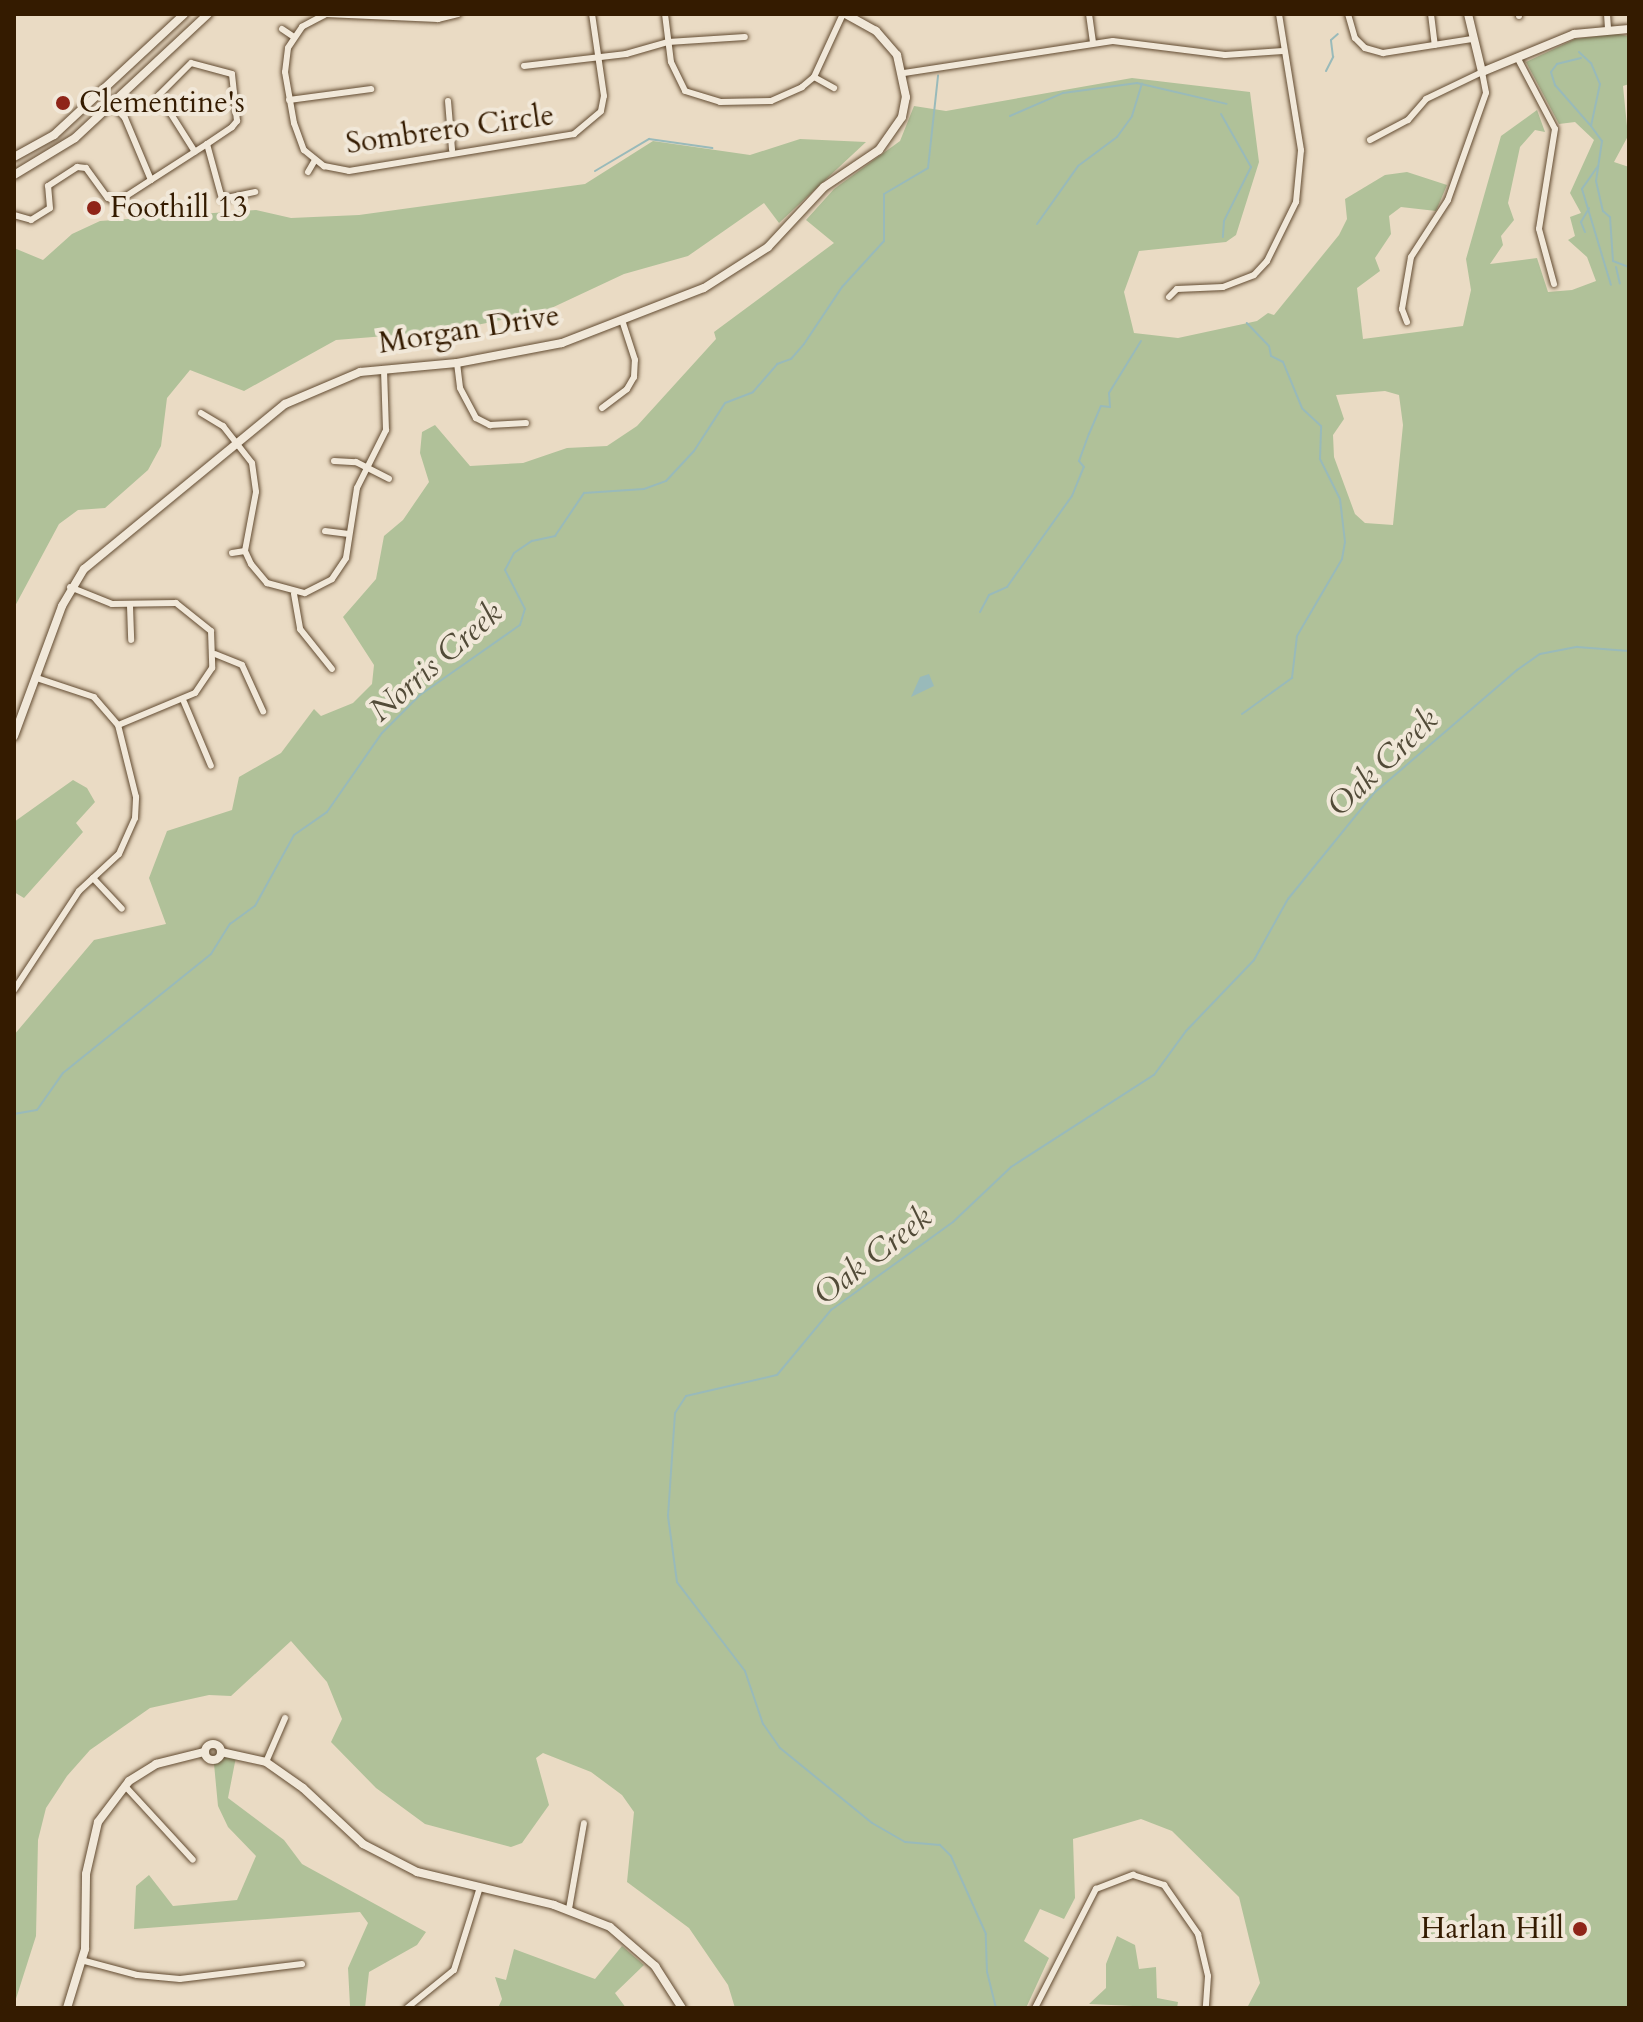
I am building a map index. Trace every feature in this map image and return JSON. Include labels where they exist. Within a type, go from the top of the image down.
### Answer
[{"type":"street","points":[[14,157],[54,135],[184,14]]},
{"type":"street","points":[[14,175],[58,152],[208,14]]},
{"type":"street","points":[[282,29],[294,37],[326,14],[458,14]]},
{"type":"street","name":"Sombrero Circle","points":[[294,37],[285,60],[289,100],[298,139],[315,160],[349,171],[452,150],[561,139],[584,128],[604,113],[602,58],[592,14]]},
{"type":"street","points":[[665,14],[668,42],[685,91],[681,98]]},
{"type":"street","points":[[685,91],[720,102],[771,101],[814,77],[844,14],[884,38],[904,73],[1093,42],[1134,42],[1225,55],[1283,51]]},
{"type":"street","points":[[1089,14],[1093,42]]},
{"type":"street","points":[[1169,297],[1177,289],[1223,287],[1254,275],[1287,223],[1300,180],[1301,150],[1279,14]]},
{"type":"street","points":[[1348,14],[1355,38],[1365,48],[1383,53],[1472,39]]},
{"type":"street","points":[[1431,14],[1435,45]]},
{"type":"street","points":[[1407,322],[1403,298],[1411,257],[1448,200],[1486,93],[1468,14]]},
{"type":"street","points":[[1607,14],[1608,28]]},
{"type":"street","points":[[1370,140],[1408,120],[1426,99],[1517,57],[1574,34],[1608,28],[1629,29]]},
{"type":"street","points":[[524,66],[602,58],[668,42],[745,37]]},
{"type":"street","points":[[1517,57],[1556,136],[1539,229],[1554,284]]},
{"type":"street","points":[[14,215],[31,220],[50,208],[48,186],[77,167],[86,168],[108,198],[117,202],[195,152],[207,144],[237,121],[232,74],[191,63],[159,95],[195,152]]},
{"type":"street","name":"Morgan Drive","points":[[15,733],[70,587],[105,546],[238,442],[315,387],[384,367],[457,363],[562,343],[623,322],[743,266],[791,226],[824,187],[879,150],[902,117],[904,73]]},
{"type":"street","points":[[814,77],[834,88]]},
{"type":"street","points":[[289,100],[371,89]]},
{"type":"street","points":[[101,92],[125,118],[151,180]]},
{"type":"street","points":[[448,101],[452,150]]},
{"type":"street","points":[[207,144],[222,199],[255,192]]},
{"type":"street","points":[[308,172],[315,160]]},
{"type":"street","points":[[602,408],[634,377],[635,360],[623,322]]},
{"type":"street","points":[[457,363],[460,388],[476,418],[490,425],[526,423]]},
{"type":"street","points":[[201,413],[238,442],[255,478],[245,551],[267,583],[294,594],[316,590],[332,579],[346,558],[365,467],[386,430],[384,367]]},
{"type":"street","points":[[334,461],[349,460],[389,479]]},
{"type":"street","points":[[325,531],[349,534]]},
{"type":"street","points":[[232,553],[245,551]]},
{"type":"street","points":[[70,587],[130,606],[166,602],[191,610],[211,631],[215,654],[204,683],[184,702],[118,725]]},
{"type":"street","points":[[294,594],[300,629],[332,669]]},
{"type":"street","points":[[130,606],[131,640]]},
{"type":"street","points":[[215,654],[242,665],[263,711]]},
{"type":"street","points":[[14,990],[93,878],[119,854],[135,818],[136,797],[118,725],[94,697],[37,678]]},
{"type":"street","points":[[184,702],[211,766]]},
{"type":"street","points":[[93,878],[122,909]]},
{"type":"street","points":[[266,1762],[285,1718]]},
{"type":"street","points":[[67,2008],[88,1927],[86,1874],[91,1839],[106,1807],[125,1786],[156,1764],[204,1752],[212,1760],[221,1752],[266,1762],[376,1853],[417,1872],[479,1890],[569,1909],[610,1927],[641,1952],[682,2008]]},
{"type":"street","points":[[125,1786],[193,1860]]},
{"type":"street","points":[[569,1909],[584,1823]]},
{"type":"street","points":[[1035,2008],[1096,1889],[1114,1878],[1140,1875],[1164,1885],[1198,1934],[1208,1976],[1206,2008]]},
{"type":"street","points":[[407,2008],[454,1970],[479,1890]]},
{"type":"street","points":[[81,1960],[166,1979],[302,1964]]},
{"type":"green space","points":[[1616,34],[1629,36],[1629,84],[1623,86],[1628,136],[1614,162],[1629,167],[1629,2008],[1247,2008],[1260,1983],[1239,1897],[1172,1831],[1141,1819],[1073,1839],[1075,1898],[1064,1919],[1040,1909],[1024,1941],[1049,1958],[1026,2008],[735,2008],[728,1985],[689,1928],[627,1882],[634,1812],[622,1795],[591,1772],[543,1753],[536,1758],[549,1805],[522,1843],[511,1847],[425,1824],[376,1788],[331,1742],[342,1719],[327,1682],[291,1641],[231,1696],[209,1695],[150,1708],[90,1750],[67,1776],[46,1808],[38,1840],[36,1936],[14,2005],[14,1035],[94,940],[166,924],[149,878],[167,831],[232,810],[239,777],[281,753],[314,709],[321,716],[353,703],[372,684],[374,665],[343,617],[376,579],[384,536],[403,520],[429,482],[420,453],[422,432],[435,425],[470,466],[523,463],[567,448],[607,446],[637,426],[716,339],[714,332],[834,243],[806,220],[834,189],[900,141],[914,106],[946,111],[1132,78],[1250,92],[1259,162],[1236,235],[1226,242],[1139,251],[1124,292],[1134,333],[1178,338],[1257,321],[1268,313],[1274,315],[1339,235],[1347,219],[1345,199],[1385,175],[1407,172],[1447,185],[1436,211],[1401,207],[1389,216],[1391,234],[1375,258],[1380,271],[1357,288],[1363,339],[1463,326],[1471,290],[1466,259],[1501,136],[1537,110],[1545,132],[1535,130],[1520,147],[1508,203],[1514,220],[1501,236],[1503,245],[1490,264],[1537,258],[1548,292],[1572,290],[1596,281],[1587,257],[1568,240],[1575,236],[1570,217],[1581,213],[1570,193],[1594,140],[1575,122],[1559,124],[1526,62],[1575,39]],"holes":[[[1385,391],[1399,395],[1403,425],[1393,525],[1365,523],[1355,514],[1334,457],[1333,435],[1344,419],[1336,395]]]},
{"type":"green space","points":[[800,139],[866,142],[779,223],[764,203],[688,256],[624,274],[545,311],[447,331],[336,340],[244,391],[190,370],[167,398],[161,446],[148,470],[105,508],[78,510],[59,524],[14,608],[14,248],[43,260],[72,234],[100,221],[256,210],[291,218],[359,215],[585,184],[653,141],[750,155]]},
{"type":"green space","points":[[73,780],[87,788],[95,802],[76,823],[83,832],[24,898],[14,892],[14,822]]},
{"type":"green space","points":[[226,1757],[236,1757],[228,1798],[284,1840],[302,1864],[426,1932],[417,1945],[369,1972],[365,2008],[350,2006],[348,1968],[368,1923],[360,1912],[134,1929],[136,1886],[149,1875],[173,1906],[237,1900],[256,1856],[228,1827],[218,1806],[214,1764]]},
{"type":"green space","points":[[1117,1936],[1135,1945],[1139,1969],[1156,1967],[1157,1998],[1178,2002],[1177,2008],[1089,2004],[1106,1988],[1106,1964]]},
{"type":"green space","points":[[622,1946],[644,1965],[615,1993],[626,2008],[498,2008],[502,1999],[495,1977],[506,1980],[514,1949],[595,1979]]},
{"type":"water","points":[[929,674],[934,686],[911,697],[920,677]]},
{"type":"waterway","points":[[1326,71],[1333,57],[1331,40],[1338,34]]},
{"type":"waterway","points":[[1579,52],[1591,63],[1600,84],[1591,126],[1602,141],[1596,181],[1603,211],[1610,217],[1613,261],[1629,267]]},
{"type":"waterway","points":[[1581,58],[1557,64],[1551,72],[1555,85],[1590,125]]},
{"type":"waterway","name":"Norris Creek","points":[[14,1114],[37,1110],[63,1073],[211,954],[230,924],[255,906],[294,835],[327,812],[382,733],[420,695],[520,625],[525,609],[505,570],[514,553],[532,541],[555,536],[584,493],[644,489],[666,481],[694,451],[725,403],[753,392],[777,364],[791,359],[842,287],[884,241],[884,194],[928,168],[938,76]]},
{"type":"waterway","points":[[1010,116],[1063,93],[1137,83],[1227,104]]},
{"type":"waterway","points":[[1037,224],[1078,166],[1117,137],[1132,116],[1142,83]]},
{"type":"waterway","points":[[1221,114],[1251,167],[1224,221],[1223,237]]},
{"type":"waterway","points":[[595,171],[649,139],[712,148]]},
{"type":"waterway","points":[[1598,166],[1582,189],[1611,285]]},
{"type":"waterway","points":[[1585,232],[1581,222],[1589,208]]},
{"type":"waterway","points":[[1616,267],[1620,284]]},
{"type":"waterway","points":[[1242,714],[1292,678],[1297,636],[1342,559],[1345,542],[1340,499],[1320,459],[1321,426],[1302,408],[1283,362],[1271,356],[1269,346],[1247,323]]},
{"type":"waterway","points":[[980,612],[989,595],[1007,587],[1072,496],[1084,467],[1079,461],[1101,406],[1110,407],[1109,393],[1141,341]]},
{"type":"waterway","name":"Oak Creek","points":[[996,2008],[987,1972],[986,1934],[951,1856],[940,1845],[905,1842],[872,1823],[780,1748],[763,1724],[745,1671],[677,1582],[668,1516],[675,1413],[686,1396],[777,1375],[831,1310],[953,1222],[1011,1167],[1154,1075],[1186,1031],[1254,960],[1288,899],[1374,793],[1517,670],[1540,654],[1577,647],[1629,651]]},
{"type":"place","name":"Clementine's","points":[[63,103]]},
{"type":"place","name":"Foothill 13","points":[[94,208]]},
{"type":"place","name":"Harlan Hill","points":[[1580,1929]]}]
